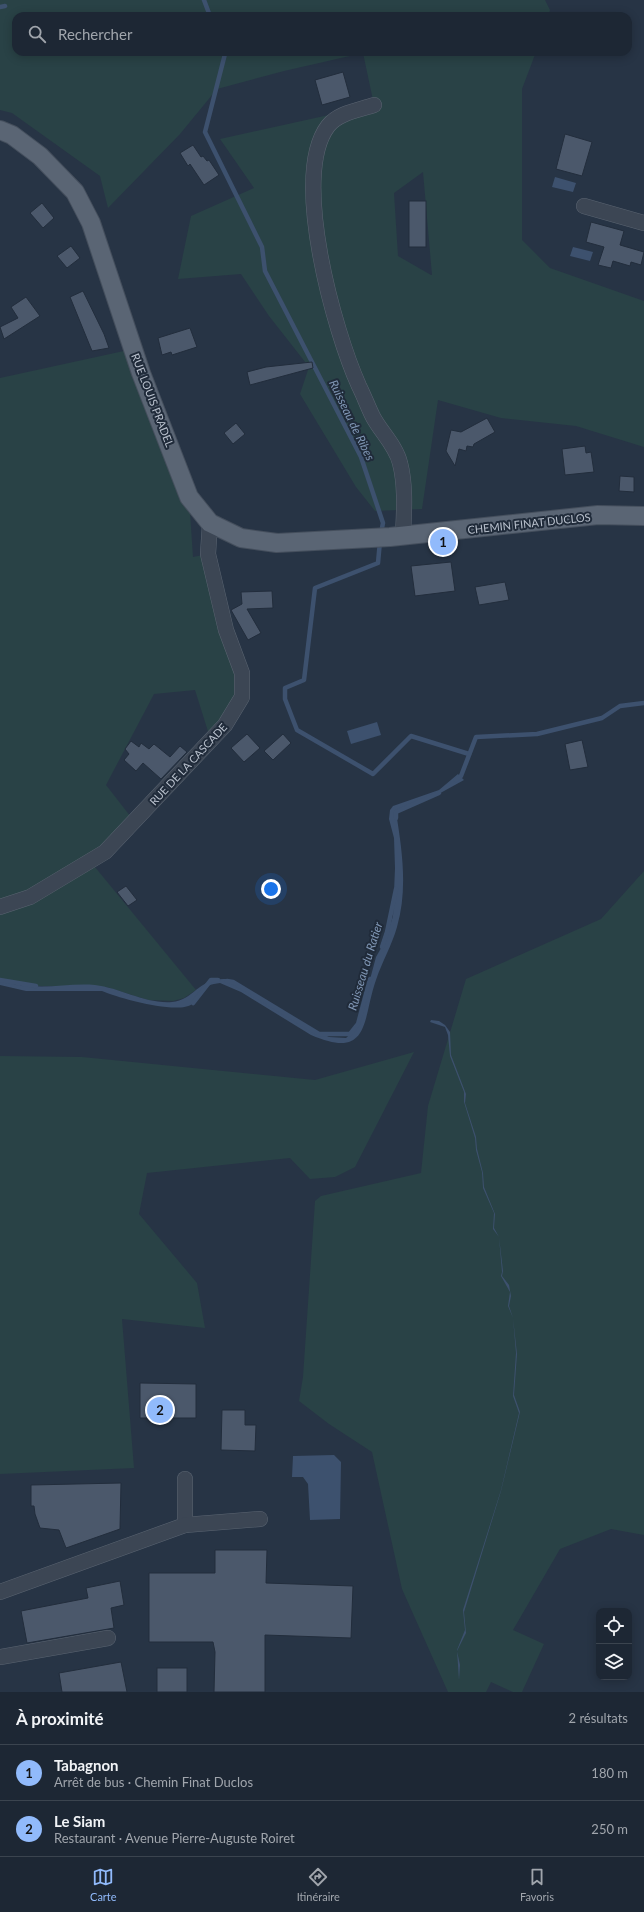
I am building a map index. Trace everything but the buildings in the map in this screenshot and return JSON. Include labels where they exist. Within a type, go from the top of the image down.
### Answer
[{"type":"main road","name":"RUE LOUIS PRADEL","points":[[0,130],[12,135],[40,156],[75,192],[91,223],[141,372],[189,497],[210,524],[240,538],[277,543],[397,536]]},
{"type":"main road","name":"CHEMIN FINAT DUCLOS","points":[[397,536],[598,515],[644,516]]},
{"type":"street","points":[[374,105],[346,113],[328,126],[318,146],[314,171],[316,224],[323,273],[358,384],[373,417],[391,444],[400,463],[404,492],[397,536]]},
{"type":"street","points":[[584,206],[644,223]]},
{"type":"street","name":"RUE DE LA CASCADE","points":[[0,907],[30,897],[105,852],[225,725],[242,697],[242,673],[226,630],[208,554],[210,524]]},
{"type":"street","points":[[185,1479],[185,1525]]},
{"type":"street","points":[[0,1592],[185,1525],[260,1519]]},
{"type":"street","points":[[0,1657],[108,1638]]},
{"type":"green space","points":[[0,0],[545,0],[550,10],[549,12],[12,12],[12,56],[350,56],[284,71],[217,89],[180,134],[108,208],[100,176],[12,113],[0,110]]},
{"type":"green space","points":[[364,56],[534,56],[522,89],[522,240],[550,268],[644,301],[644,447],[576,426],[501,418],[438,400],[422,509],[375,511],[356,487],[300,394],[309,367],[269,316],[241,274],[178,279],[191,216],[254,188],[220,139],[374,105]],"holes":[[[423,172],[431,275],[398,256],[394,193]]]},
{"type":"green space","points":[[133,349],[189,497],[193,557],[208,554],[242,697],[211,741],[195,690],[154,694],[106,785],[134,821],[90,861],[196,990],[184,998],[173,1001],[148,1000],[106,987],[37,986],[0,979],[0,378]]},
{"type":"green space","points":[[644,871],[644,1535],[611,1529],[560,1549],[513,1630],[544,1644],[522,1692],[513,1692],[491,1682],[486,1692],[448,1692],[402,1589],[372,1452],[329,1424],[299,1401],[303,1377],[315,1201],[321,1196],[421,1173],[428,1106],[466,979],[601,919]]},
{"type":"green space","points":[[414,1052],[355,1167],[335,1177],[310,1179],[290,1158],[147,1173],[139,1214],[197,1283],[205,1328],[122,1319],[134,1468],[0,1474],[0,1056],[82,1057],[315,1080]]},
{"type":"water","points":[[555,177],[576,183],[573,192],[552,187]]},
{"type":"water","points":[[573,247],[593,252],[590,261],[570,256]]},
{"type":"water","points":[[377,722],[381,735],[351,744],[347,731]]},
{"type":"water","points":[[458,774],[464,780],[435,796],[396,812],[403,870],[400,913],[395,934],[376,980],[361,1032],[354,1039],[344,1043],[330,1042],[311,1035],[241,992],[220,983],[205,987],[192,1004],[185,1007],[174,1008],[162,1007],[121,998],[102,991],[26,991],[0,985],[0,981],[22,986],[95,985],[114,989],[152,1001],[172,1002],[186,997],[210,981],[227,979],[316,1031],[329,1037],[346,1038],[357,1028],[376,957],[385,941],[393,916],[395,868],[394,838],[389,819],[390,810],[393,806],[439,790]]},
{"type":"water","points":[[431,1020],[439,1021],[445,1025],[450,1032],[451,1055],[466,1094],[465,1103],[476,1137],[477,1149],[483,1173],[484,1187],[495,1214],[494,1228],[499,1237],[493,1229],[494,1213],[483,1188],[482,1172],[476,1150],[475,1138],[464,1102],[464,1092],[450,1056],[448,1035],[445,1027],[430,1022]]},
{"type":"water","points":[[499,1237],[503,1271],[502,1276],[509,1285],[511,1296],[509,1306],[513,1318],[508,1306],[510,1292],[501,1276],[502,1272]]},
{"type":"water","points":[[513,1318],[517,1354],[514,1395],[520,1412],[501,1491],[464,1612],[466,1633],[457,1651],[465,1630],[463,1610],[501,1490],[519,1413],[513,1396],[516,1353]]},
{"type":"water","points":[[334,1455],[341,1462],[340,1519],[310,1520],[308,1484],[303,1477],[292,1477],[293,1456]]},
{"type":"water","points":[[457,1651],[460,1665],[459,1680]]},
{"type":"waterway","name":"Ruisseau de Ribes","points":[[204,0],[208,12]]},
{"type":"waterway","points":[[0,7],[5,6]]},
{"type":"waterway","name":"Ruisseau de Ribes","points":[[224,56],[205,132],[262,247],[265,271],[361,457],[383,523],[381,533]]},
{"type":"waterway","name":"Ruisseau de Ribes","points":[[380,541],[378,563],[315,588],[304,680],[285,688],[285,699],[297,730],[373,774],[411,736],[469,754]]},
{"type":"waterway","name":"Ruisseau du Ratier","points":[[456,780],[461,776],[476,737],[537,734],[602,718],[620,706],[644,703]]},
{"type":"waterway","name":"Ruisseau du Ratier","points":[[396,818],[396,812],[439,793]]},
{"type":"waterway","name":"Ruisseau du Ratier","points":[[382,947],[387,932],[396,889]]},
{"type":"waterway","name":"Ruisseau du Ratier","points":[[227,981],[233,982],[319,1034],[350,1034],[358,1024],[370,979]]},
{"type":"waterway","name":"Ruisseau du Ratier","points":[[0,980],[36,986]]},
{"type":"waterway","name":"Ruisseau du Ratier","points":[[193,1003],[211,980],[218,980]]},
{"type":"place","name":"Tabagnon","points":[[443,542]]},
{"type":"place","name":"Le Siam","points":[[160,1410]]}]
